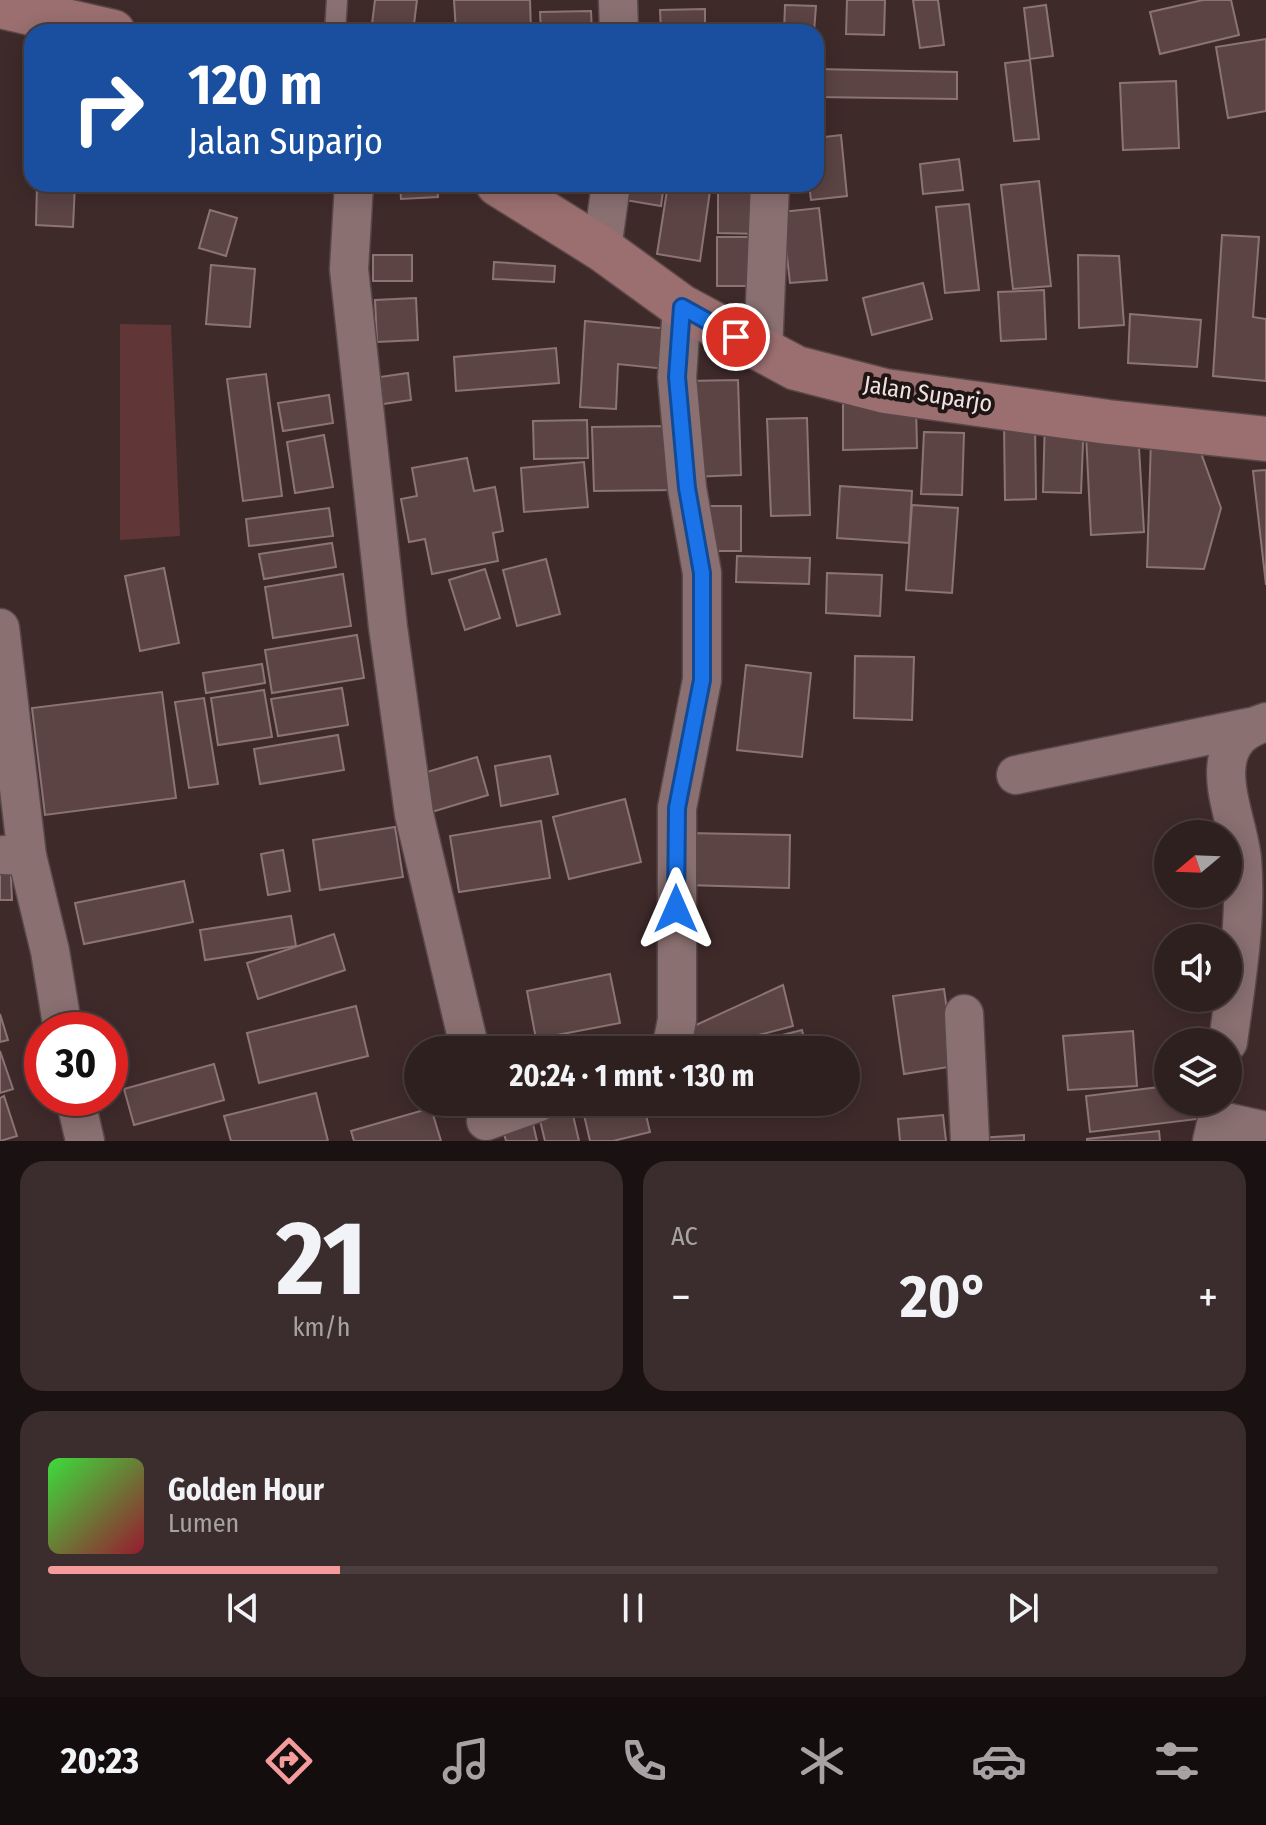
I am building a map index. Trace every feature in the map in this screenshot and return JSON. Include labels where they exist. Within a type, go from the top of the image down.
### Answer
[{"type":"main road","points":[[0,6],[78,24]]},
{"type":"main road","name":"Jalan Suparjo","points":[[511,192],[602,249],[682,307],[796,368],[885,391],[1108,422],[1266,439]]},
{"type":"street","points":[[618,0],[619,24]]},
{"type":"street","points":[[354,192],[349,269],[388,627],[414,814],[467,1036]]},
{"type":"street","points":[[602,249],[610,192]]},
{"type":"street","points":[[763,352],[770,192]]},
{"type":"street","points":[[674,1036],[677,1020],[677,808],[702,680],[702,573],[687,488],[677,377],[682,307]]},
{"type":"street","points":[[0,628],[13,856],[50,951],[60,1012]]},
{"type":"street","points":[[1016,775],[1258,725]]},
{"type":"street","points":[[1230,1028],[1244,911],[1242,857],[1230,800],[1227,761],[1232,743],[1258,725]]},
{"type":"street","points":[[964,1014],[970,1141]]},
{"type":"street","points":[[79,1116],[85,1141]]},
{"type":"street","points":[[1216,1121],[1266,1131]]},
{"type":"lane","points":[[336,24],[337,0]]},
{"type":"shaded area","points":[[120,324],[171,325],[180,536],[120,540]]},
{"type":"building","points":[[375,0],[417,0],[414,24],[372,24]]},
{"type":"building","points":[[454,0],[530,0],[531,24],[456,24]]},
{"type":"building","points":[[847,0],[885,0],[884,35],[846,34]]},
{"type":"building","points":[[913,0],[938,0],[944,45],[920,48]]},
{"type":"building","points":[[1203,0],[1231,0],[1239,35],[1160,54],[1150,12]]},
{"type":"building","points":[[785,5],[816,6],[815,24],[784,24]]},
{"type":"building","points":[[1046,5],[1053,56],[1030,59],[1024,8]]},
{"type":"building","points":[[705,9],[705,24],[661,24],[660,10]]},
{"type":"building","points":[[591,11],[592,24],[541,24],[540,12]]},
{"type":"building","points":[[1266,39],[1266,111],[1228,118],[1216,47]]},
{"type":"building","points":[[1030,60],[1039,139],[1014,141],[1005,63]]},
{"type":"building","points":[[824,69],[957,72],[957,99],[824,97]]},
{"type":"building","points":[[1176,81],[1179,148],[1123,150],[1120,83]]},
{"type":"building","points":[[841,135],[847,196],[811,200],[810,192],[824,192],[824,137]]},
{"type":"building","points":[[959,159],[963,190],[923,194],[920,164]]},
{"type":"building","points":[[1039,181],[1051,286],[1013,289],[1001,185]]},
{"type":"building","points":[[37,192],[75,192],[73,227],[36,225]]},
{"type":"building","points":[[401,192],[438,192],[438,197],[401,199]]},
{"type":"building","points":[[620,192],[663,192],[661,206],[619,199]]},
{"type":"building","points":[[667,192],[710,192],[700,261],[657,254]]},
{"type":"building","points":[[718,192],[766,192],[766,234],[718,233]]},
{"type":"building","points":[[969,204],[979,290],[945,293],[936,207]]},
{"type":"building","points":[[819,208],[827,280],[790,283],[782,212]]},
{"type":"building","points":[[210,210],[237,218],[226,256],[199,248]]},
{"type":"building","points":[[1222,235],[1259,237],[1253,317],[1266,319],[1266,381],[1213,376]]},
{"type":"building","points":[[717,237],[764,237],[765,286],[717,286]]},
{"type":"building","points":[[373,255],[412,255],[412,281],[373,281]]},
{"type":"building","points":[[1078,255],[1119,256],[1124,325],[1079,328]]},
{"type":"building","points":[[494,262],[555,266],[554,282],[493,279]]},
{"type":"building","points":[[211,265],[255,269],[250,327],[206,324]]},
{"type":"building","points":[[923,283],[932,319],[872,335],[863,298]]},
{"type":"building","points":[[1044,290],[1046,339],[1001,341],[998,292]]},
{"type":"building","points":[[416,298],[418,340],[377,342],[375,300]]},
{"type":"building","points":[[1130,314],[1201,320],[1197,367],[1128,363]]},
{"type":"building","points":[[585,321],[670,329],[666,369],[618,364],[616,409],[580,407]]},
{"type":"building","points":[[556,348],[559,383],[456,391],[454,357]]},
{"type":"building","points":[[408,373],[411,400],[383,404],[380,377]]},
{"type":"building","points":[[266,374],[282,496],[243,501],[227,379]]},
{"type":"building","points":[[738,380],[741,475],[689,477],[686,381]]},
{"type":"building","points":[[329,395],[333,423],[283,431],[278,403]]},
{"type":"building","points":[[916,403],[917,448],[843,450],[843,404]]},
{"type":"building","points":[[807,418],[810,515],[771,516],[767,419]]},
{"type":"building","points":[[1045,418],[1084,419],[1081,493],[1043,492]]},
{"type":"building","points":[[587,420],[588,458],[534,459],[533,421]]},
{"type":"building","points":[[1035,423],[1036,499],[1005,500],[1004,424]]},
{"type":"building","points":[[671,426],[672,490],[594,491],[592,427]]},
{"type":"building","points":[[1138,431],[1144,532],[1091,535],[1086,434]]},
{"type":"building","points":[[924,432],[964,433],[962,495],[921,494]]},
{"type":"building","points":[[324,435],[333,487],[295,493],[287,442]]},
{"type":"building","points":[[1151,440],[1197,442],[1221,508],[1204,569],[1147,567]]},
{"type":"building","points":[[467,458],[474,491],[495,487],[503,531],[493,533],[498,561],[432,574],[425,539],[409,542],[401,499],[417,496],[412,468]]},
{"type":"building","points":[[584,462],[588,507],[524,512],[521,468]]},
{"type":"building","points":[[1266,470],[1266,585],[1253,471]]},
{"type":"building","points":[[840,486],[912,491],[909,543],[837,538]]},
{"type":"building","points":[[912,505],[958,508],[952,593],[906,590]]},
{"type":"building","points":[[702,506],[741,506],[741,551],[702,551]]},
{"type":"building","points":[[329,508],[333,536],[249,546],[246,519]]},
{"type":"building","points":[[332,543],[336,567],[264,579],[259,554]]},
{"type":"building","points":[[737,556],[810,558],[809,584],[736,582]]},
{"type":"building","points":[[546,559],[560,614],[517,626],[503,570]]},
{"type":"building","points":[[164,568],[179,643],[140,651],[125,576]]},
{"type":"building","points":[[485,569],[500,618],[465,630],[449,580]]},
{"type":"building","points":[[827,573],[882,575],[880,616],[826,613]]},
{"type":"building","points":[[343,574],[351,626],[273,638],[265,587]]},
{"type":"building","points":[[357,635],[364,678],[272,693],[265,650]]},
{"type":"building","points":[[855,656],[914,657],[912,720],[854,718]]},
{"type":"building","points":[[262,664],[265,683],[206,693],[203,673]]},
{"type":"building","points":[[746,665],[811,673],[802,757],[737,750]]},
{"type":"building","points":[[342,688],[348,725],[278,736],[271,699]]},
{"type":"building","points":[[264,690],[272,737],[218,745],[211,698]]},
{"type":"building","points":[[162,692],[176,798],[45,815],[32,708]]},
{"type":"building","points":[[204,698],[218,784],[189,788],[175,702]]},
{"type":"building","points":[[338,735],[344,770],[260,784],[254,749]]},
{"type":"building","points":[[550,756],[558,794],[501,806],[495,766]]},
{"type":"building","points":[[477,757],[488,795],[425,814],[414,776]]},
{"type":"building","points":[[625,799],[641,862],[569,879],[553,817]]},
{"type":"building","points":[[541,821],[550,878],[459,892],[450,836]]},
{"type":"building","points":[[395,827],[403,877],[320,890],[313,840]]},
{"type":"building","points":[[687,833],[790,835],[789,888],[686,885]]},
{"type":"building","points":[[283,850],[290,891],[268,895],[261,854]]},
{"type":"building","points":[[0,856],[10,856],[12,900],[0,900]]},
{"type":"building","points":[[184,881],[193,922],[84,944],[75,903]]},
{"type":"building","points":[[291,916],[296,946],[205,960],[200,930]]},
{"type":"building","points":[[334,934],[345,970],[258,999],[247,963]]},
{"type":"building","points":[[610,974],[620,1023],[552,1036],[535,1036],[527,991]]},
{"type":"building","points":[[783,985],[793,1026],[755,1036],[682,1036],[683,1031]]},
{"type":"building","points":[[944,989],[955,1066],[904,1074],[893,996]]},
{"type":"building","points":[[356,1006],[368,1056],[259,1083],[247,1033]]},
{"type":"building","points":[[0,1014],[8,1040],[0,1042]]},
{"type":"building","points":[[802,1030],[804,1036],[778,1036]]},
{"type":"building","points":[[1133,1031],[1137,1086],[1068,1090],[1063,1036]]},
{"type":"building","points":[[0,1051],[13,1089],[0,1093]]},
{"type":"building","points":[[214,1064],[224,1100],[134,1125],[128,1103],[128,1088]]},
{"type":"building","points":[[1154,1088],[1154,1116],[1206,1118],[1090,1132],[1086,1096]]},
{"type":"building","points":[[316,1093],[328,1141],[231,1141],[224,1116]]},
{"type":"building","points":[[4,1096],[17,1136],[0,1141],[0,1098]]},
{"type":"building","points":[[943,1115],[946,1141],[900,1141],[898,1119]]},
{"type":"building","points":[[404,1116],[433,1116],[441,1141],[354,1141],[351,1131]]},
{"type":"building","points":[[531,1116],[537,1141],[506,1141],[500,1118]]},
{"type":"building","points":[[539,1116],[573,1116],[579,1141],[545,1141]]},
{"type":"building","points":[[584,1116],[646,1116],[650,1132],[613,1141],[590,1141]]},
{"type":"building","points":[[1159,1131],[1160,1141],[1087,1141],[1087,1139]]},
{"type":"building","points":[[1024,1135],[1024,1141],[979,1141],[978,1138]]},
{"type":"route","points":[[676,909],[677,808],[702,680],[702,573],[687,488],[677,377],[682,307],[736,337]]}]
